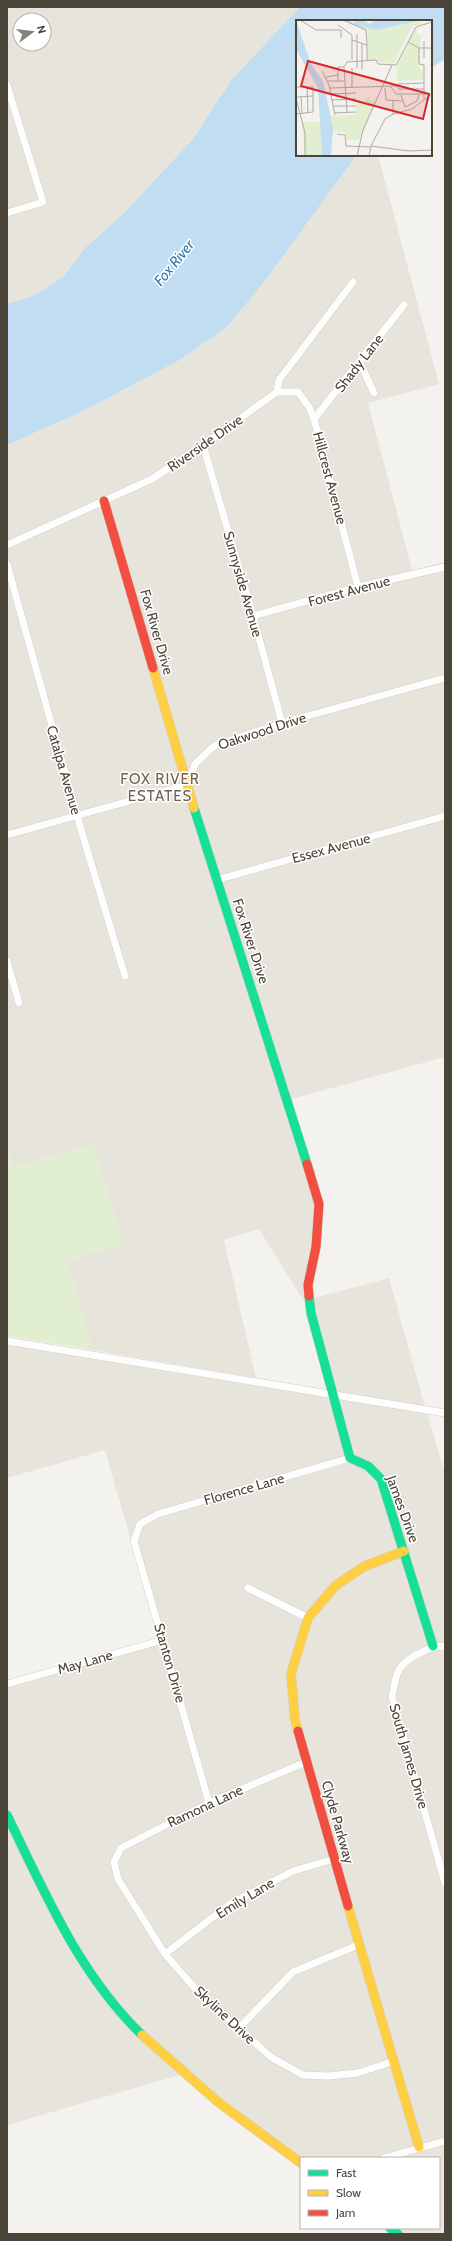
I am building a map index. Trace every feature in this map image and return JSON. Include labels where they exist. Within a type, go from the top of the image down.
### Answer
[{"type":"street","points":[[7,85],[10,107],[43,202],[7,213]]},
{"type":"street","points":[[277,392],[278,380],[353,282]]},
{"type":"street","name":"Shady Lane","points":[[314,419],[360,363],[404,305]]},
{"type":"street","points":[[360,363],[374,393]]},
{"type":"street","name":"Hillcrest Avenue","points":[[277,392],[298,392],[309,407],[314,419],[358,587]]},
{"type":"street","name":"Riverside Drive","points":[[7,545],[152,479],[203,446],[277,392]]},
{"type":"street","name":"Sunnyside Avenue","points":[[203,446],[253,616],[282,723]]},
{"type":"street","name":"Fox River Drive","points":[[104,501],[216,880],[319,1204],[316,1247],[308,1285],[311,1313],[333,1394]]},
{"type":"street","name":"Catalpa Avenue","points":[[7,564],[77,816],[125,976]]},
{"type":"street","name":"Forest Avenue","points":[[253,616],[358,587],[445,567]]},
{"type":"street","name":"Oakwood Drive","points":[[187,785],[195,764],[214,746],[282,723],[445,678]]},
{"type":"street","points":[[7,835],[187,785]]},
{"type":"street","name":"Essex Avenue","points":[[216,880],[445,816]]},
{"type":"street","points":[[7,960],[19,1003]]},
{"type":"street","points":[[7,1341],[445,1413]]},
{"type":"street","points":[[333,1394],[350,1458]]},
{"type":"street","name":"Florence Lane","points":[[140,1524],[158,1514],[350,1458]]},
{"type":"street","name":"James Drive","points":[[350,1458],[368,1466],[381,1479],[434,1646]]},
{"type":"street","name":"Stanton Drive","points":[[140,1524],[134,1541],[209,1803]]},
{"type":"street","name":"Clyde Parkway","points":[[404,1551],[365,1566],[336,1585],[308,1618],[291,1674],[295,1720],[306,1762],[358,1945],[419,2147]]},
{"type":"street","points":[[248,1588],[308,1618]]},
{"type":"street","name":"May Lane","points":[[7,1684],[163,1640]]},
{"type":"street","points":[[434,1646],[445,1646]]},
{"type":"street","name":"South James Drive","points":[[434,1646],[404,1661],[395,1679],[392,1697],[445,1883]]},
{"type":"street","name":"Ramona Lane","points":[[114,1862],[121,1848],[209,1803],[306,1762]]},
{"type":"street","points":[[7,1815],[76,1950],[95,1980],[121,2012],[180,2070],[300,2162]]},
{"type":"street","name":"Emily Lane","points":[[165,1954],[230,1904],[292,1871],[334,1859]]},
{"type":"street","name":"Skyline Drive","points":[[114,1862],[118,1879],[165,1954],[198,1993],[271,2057],[303,2075],[329,2076],[358,2073],[394,2061]]},
{"type":"street","points":[[238,2029],[293,1972],[358,1945]]},
{"type":"street","points":[[387,2157],[445,2141]]},
{"type":"shaded area","points":[[7,7],[300,7],[232,79],[193,139],[125,212],[86,247],[63,277],[33,296],[7,304]]},
{"type":"shaded area","points":[[356,156],[378,156],[439,384],[368,403],[412,570],[445,562],[445,1057],[288,1100],[315,1201],[313,1246],[305,1303],[259,1229],[224,1240],[256,1378],[92,1350],[67,1260],[123,1244],[93,1144],[13,1168],[7,1149],[7,445],[85,410],[178,361],[227,327],[264,282]]},
{"type":"shaded area","points":[[389,1278],[425,1407],[335,1392],[311,1299]]},
{"type":"shaded area","points":[[7,1345],[331,1396],[347,1457],[174,1506],[142,1518],[131,1541],[105,1450],[7,1478]]},
{"type":"shaded area","points":[[336,1397],[427,1413],[445,1473],[445,2234],[403,2234],[396,2229],[440,2229],[440,2157],[300,2157],[189,2074],[152,2040],[99,1981],[46,1888],[7,1810],[7,1687],[167,1642],[137,1541],[142,1525],[176,1511],[353,1462]]},
{"type":"shaded area","points":[[7,1821],[97,1989],[180,2075],[7,2125]]},
{"type":"green space","points":[[93,1144],[124,1244],[67,1260],[92,1350],[7,1336],[7,1149],[13,1168]]},
{"type":"water","name":"Fox River","points":[[300,7],[445,7],[445,59],[432,67],[432,20],[296,20],[296,156],[356,156],[264,282],[227,327],[178,361],[85,410],[7,445],[7,304],[33,296],[63,277],[86,247],[125,212],[193,139],[232,79]]},
{"type":"traffic: fast","points":[[194,808],[307,1164]]},
{"type":"traffic: fast","points":[[309,1296],[311,1313],[350,1458],[368,1466],[381,1479],[433,1646]]},
{"type":"traffic: fast","points":[[7,1815],[50,1903],[82,1959],[100,1986],[142,2035]]},
{"type":"traffic: fast","points":[[391,2229],[398,2234]]},
{"type":"traffic: slow","points":[[153,668],[194,808]]},
{"type":"traffic: slow","points":[[298,1731],[295,1720],[291,1674],[308,1618],[336,1585],[365,1566],[404,1551]]},
{"type":"traffic: slow","points":[[348,1906],[419,2147]]},
{"type":"traffic: slow","points":[[142,2035],[218,2102],[300,2162]]},
{"type":"traffic: jam","points":[[104,501],[153,668]]},
{"type":"traffic: jam","points":[[307,1164],[319,1204],[316,1247],[308,1285],[309,1296]]},
{"type":"traffic: jam","points":[[298,1731],[348,1906]]},
{"type":"district","name":"FOX RIVER ESTATES","points":[[160,788]]}]
